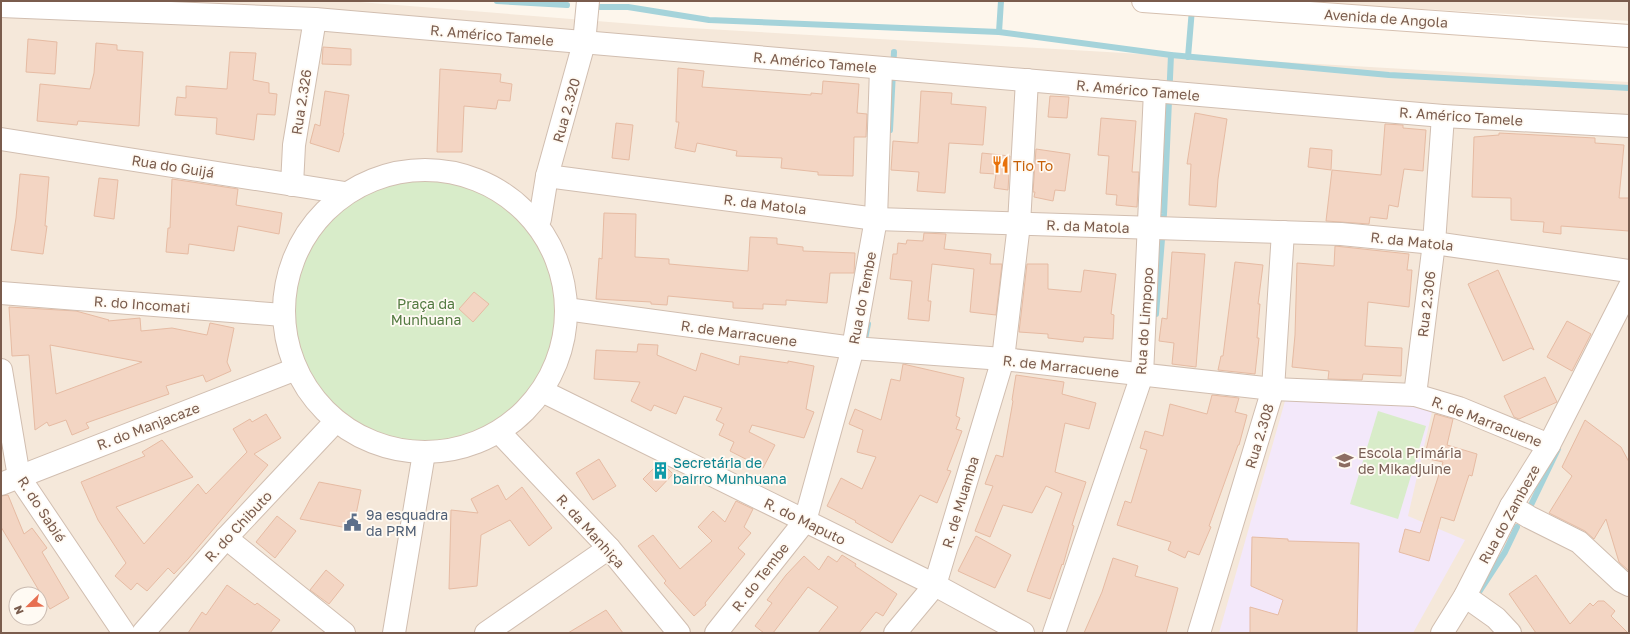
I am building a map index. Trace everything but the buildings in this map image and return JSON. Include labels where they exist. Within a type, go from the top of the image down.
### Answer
[{"type":"street","name":"Rua 2.320","points":[[540,219],[547,176],[584,43],[588,1]]},
{"type":"street","name":"Avenida de Angola","points":[[1143,1],[1629,36]]},
{"type":"street","name":"R. Américo Tamele","points":[[1,6],[315,19],[1443,116],[1629,126]]},
{"type":"street","name":"Rua 2.326","points":[[292,185],[294,145],[315,19]]},
{"type":"street","name":"Rua do Tembe","points":[[805,521],[853,348],[876,219],[881,68]]},
{"type":"street","name":"R. de Muamba","points":[[895,633],[934,586],[1003,359],[1019,224],[1027,80]]},
{"type":"street","name":"Rua do Limpopo","points":[[1054,633],[1142,375],[1155,92]]},
{"type":"street","name":"Rua 2.306","points":[[1415,395],[1434,243],[1443,116]]},
{"type":"street","name":"Rua do Guijá","points":[[1,139],[345,193]]},
{"type":"street","points":[[422,169],[456,173],[463,174],[507,192],[540,219],[562,276],[566,309],[564,338],[556,366],[542,391],[523,414],[499,432],[472,445],[442,452],[424,453],[384,447],[359,436],[336,421],[313,397],[296,369],[287,342],[284,315],[287,279],[299,246],[319,217],[345,193],[382,175],[422,169]]},
{"type":"street","name":"R. da Matola","points":[[547,176],[876,219],[1341,234],[1434,243],[1629,271]]},
{"type":"street","name":"Rua 2.308","points":[[1199,633],[1273,389],[1283,232]]},
{"type":"street","name":"Rua do Zambeze","points":[[1442,633],[1465,596],[1511,506],[1549,445],[1629,288]]},
{"type":"street","name":"R. do Incomati","points":[[1,293],[284,315]]},
{"type":"street","name":"R. de Marracuene","points":[[566,309],[853,348],[1003,359],[1273,389],[1415,395],[1459,408],[1549,445]]},
{"type":"street","name":"R. do Manjacaze","points":[[10,480],[296,369]]},
{"type":"street","name":"R. do Sabié","points":[[1,370],[10,480],[124,633]]},
{"type":"street","name":"R. do Maputo","points":[[542,391],[805,521],[1023,633]]},
{"type":"street","name":"R. do Chibuto","points":[[143,633],[226,538],[336,421]]},
{"type":"street","name":"R. da Manhiça","points":[[499,432],[609,548],[679,633]]},
{"type":"street","points":[[394,633],[424,453]]},
{"type":"street","points":[[1511,506],[1529,517],[1579,542],[1621,581],[1629,585]]},
{"type":"street","name":"R. do Tembe","points":[[716,633],[805,521]]},
{"type":"street","points":[[226,538],[344,633]]},
{"type":"street","points":[[486,633],[609,548]]},
{"type":"street","points":[[1465,596],[1496,618],[1510,633]]},
{"type":"shaded area","points":[[1,1],[347,1],[672,27],[1629,82],[1629,633],[1,633]]},
{"type":"shaded area","points":[[1285,1],[1629,1],[1629,21]]},
{"type":"shaded area","name":"Escola Primária de Mikadjuine","points":[[1287,394],[1434,403],[1408,516],[1465,540],[1413,633],[1219,633]]},
{"type":"green space","name":"Praça da Munhuana","points":[[422,175],[461,179],[504,196],[535,221],[557,278],[560,307],[558,337],[550,365],[537,389],[518,411],[494,429],[470,440],[440,446],[416,446],[386,440],[361,430],[340,416],[317,393],[301,366],[293,342],[291,315],[294,280],[304,249],[323,221],[348,198],[384,181]]},
{"type":"green space","points":[[1378,411],[1426,426],[1398,519],[1350,504]]},
{"type":"waterway","points":[[497,1],[567,5]]},
{"type":"waterway","points":[[999,32],[1001,1]]},
{"type":"waterway","points":[[600,7],[628,7],[709,20],[999,32],[1171,55],[1389,75],[1629,88]]},
{"type":"waterway","points":[[1188,57],[1192,9]]},
{"type":"waterway","points":[[890,130],[894,52]]},
{"type":"waterway","points":[[1156,314],[1164,214],[1171,55]]},
{"type":"waterway","points":[[864,344],[868,324]]},
{"type":"waterway","points":[[1531,505],[1558,449]]},
{"type":"waterway","points":[[1477,595],[1505,552],[1517,527]]},
{"type":"place","name":"Tio To","points":[[1000,165]]},
{"type":"place","name":"Escola Primária de Mikadjuine","points":[[1345,460]]},
{"type":"place","name":"Secretária de bairro Munhuana","points":[[660,470]]},
{"type":"place","name":"9a esquadra da PRM","points":[[353,522]]}]
